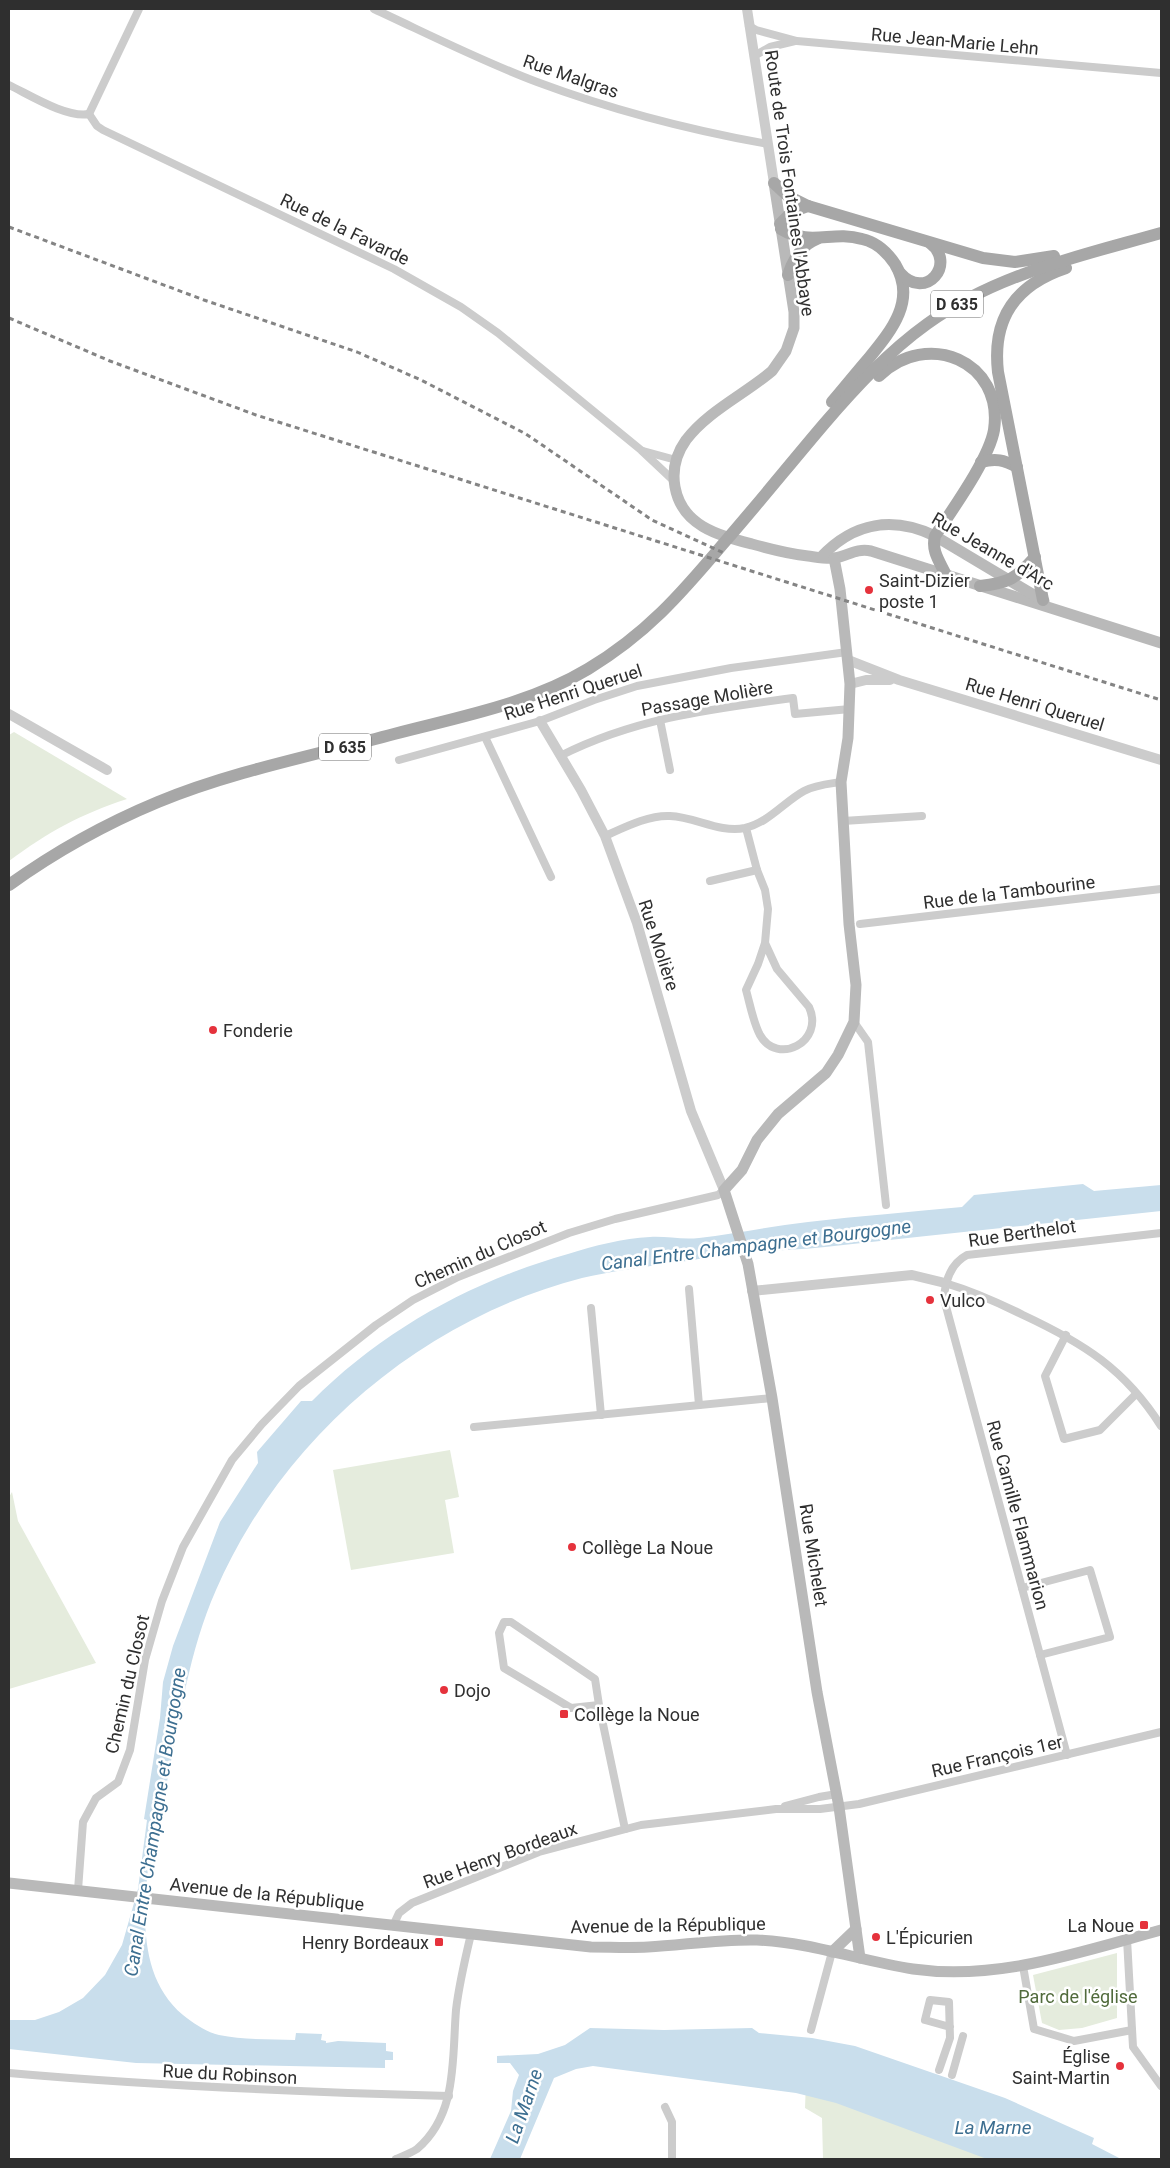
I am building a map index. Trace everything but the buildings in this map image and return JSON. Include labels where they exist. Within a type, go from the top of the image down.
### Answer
[{"type":"main road","points":[[774,183],[788,196],[808,206],[983,258],[1015,262],[1048,258],[1161,234]]},
{"type":"main road","name":"Route de Trois Fontaines l'Abbaye","points":[[774,183],[794,312],[794,328],[791,340],[780,362],[762,379],[696,429],[680,449],[676,460],[674,481],[681,504],[688,515],[710,531],[772,550],[834,558]]},
{"type":"main road","points":[[808,206],[792,212],[781,226],[798,237],[848,237],[862,239],[877,245],[890,256],[900,274],[913,284],[922,284],[930,281],[936,276],[940,268],[940,255],[929,242]]},
{"type":"main road","points":[[1043,600],[998,372],[997,338],[1010,307],[1018,295],[1044,277],[1161,234]]},
{"type":"main road","name":"D 635","points":[[9,885],[95,832],[157,802],[196,788],[467,715],[544,690],[575,676],[642,630],[674,600],[853,391],[890,354],[925,325],[957,304],[994,285],[1040,268],[1161,234]]},
{"type":"main road","points":[[788,275],[791,265],[801,250],[812,241],[820,238]]},
{"type":"main road","points":[[775,482],[827,408],[893,328],[902,305],[900,274]]},
{"type":"main road","points":[[800,453],[886,369],[904,358],[929,353],[954,357],[964,362],[978,374],[989,391],[995,421],[991,442],[981,462],[935,536],[934,549],[946,575]]},
{"type":"main road","points":[[981,462],[997,459],[1017,467]]},
{"type":"main road","name":"Rue Jeanne d'Arc","points":[[821,557],[844,538],[861,530],[881,524],[905,525],[918,528],[935,536],[1066,612]]},
{"type":"main road","name":"Rue Jeanne d'Arc","points":[[834,558],[852,551],[865,549],[1161,643]]},
{"type":"main road","points":[[980,586],[1010,580],[1023,571],[1035,557]]},
{"type":"main road","points":[[724,1190],[742,1170],[757,1140],[778,1114],[826,1073],[838,1055],[854,1022],[856,985],[849,924],[841,782],[850,709],[850,684],[848,656],[834,558]]},
{"type":"main road","name":"Rue Michelet","points":[[724,1190],[748,1264],[772,1398],[816,1684],[839,1807],[860,1958]]},
{"type":"main road","name":"Avenue de la République","points":[[9,1883],[591,1947],[648,1947],[756,1940],[780,1942],[913,1969],[965,1972],[1023,1966],[1161,1930]]},
{"type":"main road","points":[[832,1952],[856,1929]]},
{"type":"street","points":[[9,85],[64,111],[74,114],[89,114],[139,9]]},
{"type":"street","name":"Rue Malgras","points":[[374,9],[478,58],[537,82],[665,122],[768,144]]},
{"type":"street","name":"Route de Trois Fontaines l'Abbaye","points":[[747,9],[774,183]]},
{"type":"street","name":"Rue Jean-Marie Lehn","points":[[749,26],[756,30],[797,41],[1161,73]]},
{"type":"street","name":"Rue Jean-Marie Lehn","points":[[754,56],[770,47],[797,41]]},
{"type":"street","name":"Rue de la Favarde","points":[[89,114],[97,126],[103,130],[394,269],[461,306],[498,333],[641,450],[674,481]]},
{"type":"street","name":"Rue de la Favarde","points":[[641,450],[676,460]]},
{"type":"street","name":"Rue Henri Queruel","points":[[399,760],[540,721],[594,700],[638,686],[731,668],[848,656],[899,680],[1161,760]]},
{"type":"street","name":"Rue Henri Queruel","points":[[850,684],[866,680],[899,680]]},
{"type":"street","name":"Passage Molière","points":[[560,756],[593,740],[660,720],[793,698],[795,714],[850,709]]},
{"type":"street","points":[[9,714],[107,770]]},
{"type":"street","points":[[660,720],[670,770]]},
{"type":"street","name":"Rue Molière","points":[[540,721],[605,836],[637,923],[691,1111],[724,1190]]},
{"type":"street","points":[[485,736],[551,877]]},
{"type":"street","points":[[605,836],[648,819],[670,816],[715,827],[746,828],[763,820],[804,791],[817,786],[841,782]]},
{"type":"street","points":[[843,821],[922,816]]},
{"type":"street","points":[[746,828],[757,870],[765,890],[768,909],[765,943],[746,990],[760,1035],[774,1047],[789,1048],[805,1040],[811,1033],[812,1012],[809,1006],[777,970],[765,943]]},
{"type":"street","points":[[710,882],[757,870]]},
{"type":"street","name":"Rue de la Tambourine","points":[[860,924],[1161,889]]},
{"type":"street","points":[[854,1022],[868,1042],[886,1205]]},
{"type":"street","name":"Chemin du Closot","points":[[78,1890],[83,1822],[96,1798],[118,1782],[130,1750],[144,1660],[162,1600],[183,1547],[227,1469],[262,1424],[299,1386],[331,1358],[414,1300],[449,1282],[569,1232],[615,1219],[718,1195],[724,1190]]},
{"type":"street","name":"Rue Berthelot","points":[[945,1282],[958,1260],[967,1255],[1161,1233]]},
{"type":"street","points":[[752,1291],[912,1276],[945,1282],[977,1293],[1066,1335],[1091,1351],[1115,1370],[1151,1409],[1161,1426]]},
{"type":"street","name":"Rue Camille Flammarion","points":[[945,1282],[944,1299],[1067,1755]]},
{"type":"street","points":[[688,1289],[699,1405]]},
{"type":"street","points":[[591,1308],[601,1415]]},
{"type":"street","points":[[1066,1335],[1045,1376],[1064,1440],[1100,1430],[1136,1394]]},
{"type":"street","points":[[474,1427],[772,1398]]},
{"type":"street","points":[[1022,1588],[1090,1570],[1110,1636],[1040,1655]]},
{"type":"street","points":[[599,1705],[571,1708],[504,1668],[500,1627],[504,1622],[511,1622],[596,1679],[599,1705],[625,1829]]},
{"type":"street","name":"Rue François 1er","points":[[839,1807],[859,1804],[1161,1732]]},
{"type":"street","name":"Rue Henry Bordeaux","points":[[776,1809],[836,1794]]},
{"type":"street","name":"Rue Henry Bordeaux","points":[[393,1926],[399,1913],[412,1903],[533,1854],[625,1829],[658,1822],[776,1809],[839,1807]]},
{"type":"street","points":[[410,2159],[430,2135],[443,2115],[449,2096],[458,1996],[472,1934]]},
{"type":"street","points":[[1127,1939],[1133,2047],[1161,2086]]},
{"type":"street","points":[[811,2030],[832,1952]]},
{"type":"street","points":[[1023,1966],[1034,2030],[1074,2041],[1132,2030]]},
{"type":"street","points":[[939,2070],[950,2038],[950,2026]]},
{"type":"street","points":[[952,2075],[963,2036]]},
{"type":"street","name":"Rue du Robinson","points":[[9,2073],[128,2084],[291,2092],[449,2096]]},
{"type":"street","points":[[665,2107],[672,2122],[672,2159]]},
{"type":"street","points":[[396,2159],[416,2150]]},
{"type":"green space","points":[[14,732],[127,799],[65,825],[37,841],[9,861],[9,735]]},
{"type":"green space","points":[[450,1450],[459,1497],[445,1500],[454,1553],[351,1570],[333,1470]]},
{"type":"green space","points":[[12,1492],[18,1521],[96,1663],[9,1689],[9,1497]]},
{"type":"green space","name":"Parc de l'église","points":[[1117,1953],[1117,2018],[1082,2028],[1059,2030],[1042,2023],[1033,1975]]},
{"type":"green space","points":[[806,2082],[1048,2159],[823,2159],[822,2118],[805,2108]]},
{"type":"water","name":"Canal Entre Champagne et Bourgogne","points":[[1083,1184],[1094,1191],[1161,1185],[1161,1211],[816,1248],[732,1254],[628,1269],[582,1278],[523,1297],[467,1323],[413,1355],[364,1392],[319,1435],[279,1483],[244,1535],[216,1590],[205,1618],[188,1675],[165,1792],[158,1821],[154,1821],[148,1871],[145,1924],[154,1974],[166,1996],[183,2015],[195,2024],[214,2034],[247,2039],[295,2040],[296,2033],[322,2034],[321,2040],[326,2041],[326,2043],[338,2041],[386,2043],[386,2051],[393,2052],[393,2060],[385,2060],[385,2068],[136,2063],[9,2049],[9,2020],[35,2020],[59,2012],[83,1998],[105,1975],[122,1945],[138,1889],[147,1820],[144,1819],[160,1718],[163,1682],[173,1646],[220,1522],[258,1463],[257,1452],[301,1401],[312,1401],[339,1375],[368,1352],[399,1330],[431,1311],[497,1278],[588,1248],[640,1238],[699,1238],[808,1222],[962,1207],[974,1195]]},
{"type":"water","name":"La Marne","points":[[590,2028],[664,2030],[752,2028],[759,2033],[812,2038],[855,2046],[1005,2098],[1094,2138],[1092,2144],[1121,2159],[987,2159],[836,2103],[796,2093],[593,2066],[576,2069],[554,2078],[520,2159],[490,2159],[511,2111],[513,2091],[519,2075],[510,2063],[497,2063],[497,2056],[538,2054],[565,2045]]},
{"type":"railway","points":[[9,227],[204,300],[357,352],[421,380],[526,434],[652,520],[726,554]]},
{"type":"railway","points":[[9,318],[110,361],[256,415],[1161,700]]},
{"type":"place","name":"Saint-Dizier poste 1","points":[[869,590]]},
{"type":"place","name":"Fonderie","points":[[213,1030]]},
{"type":"place","name":"Vulco","points":[[930,1300]]},
{"type":"place","name":"Collège La Noue","points":[[572,1547]]},
{"type":"place","name":"Dojo","points":[[444,1690]]},
{"type":"place","name":"Collège la Noue","points":[[564,1714]]},
{"type":"place","name":"La Noue","points":[[1144,1925]]},
{"type":"place","name":"L'Épicurien","points":[[876,1937]]},
{"type":"place","name":"Henry Bordeaux","points":[[439,1942]]},
{"type":"place","name":"Église Saint-Martin","points":[[1120,2066]]}]
